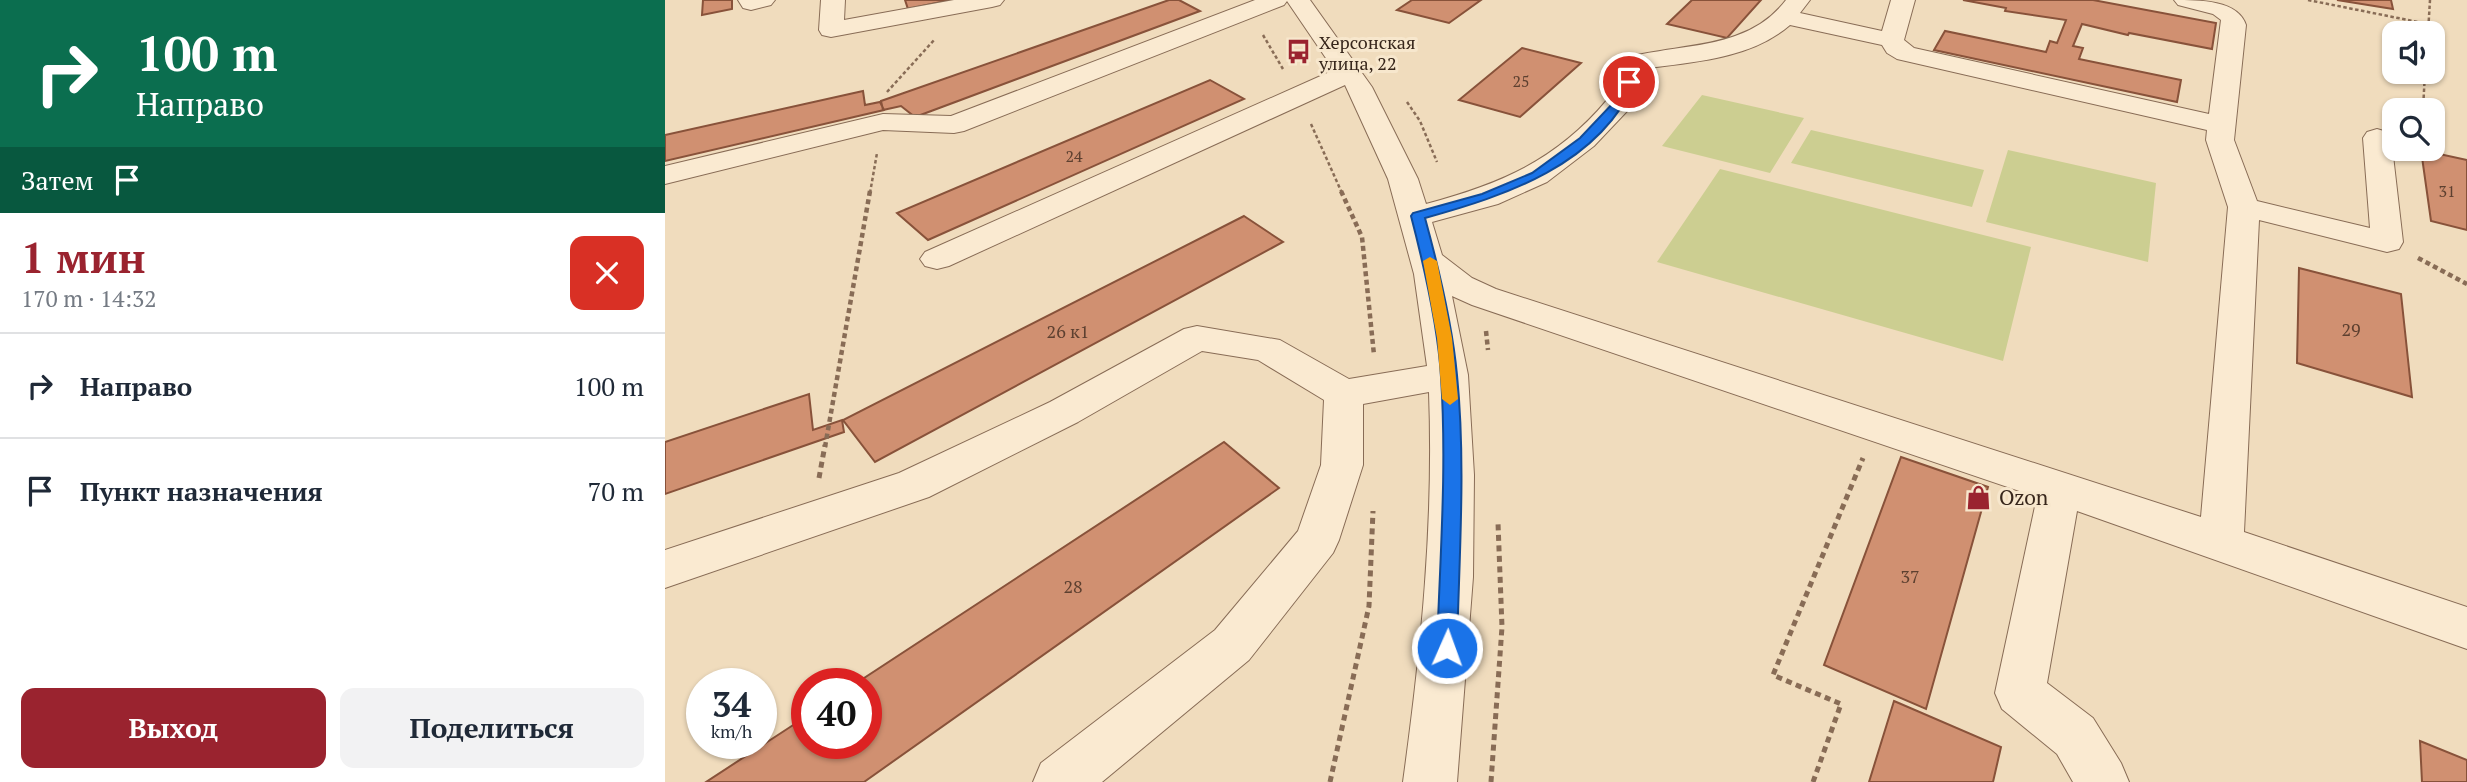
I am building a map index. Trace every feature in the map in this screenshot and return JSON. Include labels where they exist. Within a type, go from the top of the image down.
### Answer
[{"type":"street","points":[[750,0],[751,3],[763,0]]},
{"type":"street","points":[[833,0],[831,30],[992,0]]},
{"type":"street","points":[[665,175],[883,122],[954,125],[1276,0]]},
{"type":"street","points":[[1298,0],[1350,73],[1382,131],[1418,216],[1430,262],[1449,374],[1453,473],[1447,648],[1430,782]]},
{"type":"street","points":[[1903,0],[1892,40],[1896,48],[1906,54],[1923,60],[2221,125]]},
{"type":"street","points":[[2186,0],[2221,9],[2232,17],[2234,24],[2221,125],[2222,151],[2244,207],[2221,542]]},
{"type":"street","points":[[1418,216],[1487,197],[1536,176],[1584,140],[1621,101],[1638,62],[1704,53],[1739,43],[1777,25],[1791,8],[1892,40]]},
{"type":"street","points":[[937,259],[1350,73]]},
{"type":"street","points":[[2244,207],[2387,242],[2377,138]]},
{"type":"street","points":[[1430,262],[1460,286],[1484,297],[1877,426],[2467,628]]},
{"type":"street","points":[[665,569],[914,485],[1064,412],[1197,338],[1267,349],[1344,394],[1449,374]]},
{"type":"street","points":[[1060,782],[1232,645],[1317,540],[1342,465],[1344,394]]},
{"type":"street","points":[[2060,489],[2020,693],[2075,736],[2102,782]]},
{"type":"path","points":[[2308,0],[2413,21]]},
{"type":"path","points":[[2428,21],[2430,0]]},
{"type":"path","points":[[811,521],[883,122],[885,93],[966,5]]},
{"type":"path","points":[[2387,242],[2467,284]]},
{"type":"path","points":[[1813,782],[1840,704],[1773,674],[1877,426]]},
{"type":"green space","points":[[1702,95],[1804,118],[1770,173],[1662,146]]},
{"type":"green space","points":[[1811,130],[1984,170],[1972,207],[1791,163]]},
{"type":"green space","points":[[2008,150],[2156,183],[2148,262],[1986,222]]},
{"type":"green space","points":[[1720,169],[2031,247],[2003,361],[1657,262]]},
{"type":"building","points":[[703,0],[732,0],[732,9],[702,15]]},
{"type":"building","points":[[905,0],[950,0],[908,9]]},
{"type":"building","points":[[1169,0],[1179,0],[1200,11],[915,117],[901,106],[883,110],[881,101]]},
{"type":"building","points":[[1412,0],[1481,0],[1449,23],[1397,10]]},
{"type":"building","points":[[1692,0],[1761,0],[1727,38],[1667,24]]},
{"type":"building","points":[[1963,0],[2093,0],[2216,23],[2212,49],[2129,33],[2128,35],[2082,24],[2073,46],[2083,48],[2079,59],[2181,80],[2177,102],[1934,50],[1945,31],[2046,52],[2050,41],[2057,43],[2066,20],[2005,11],[2006,8]]},
{"type":"building","points":[[2337,0],[2391,0],[2393,9]]},
{"type":"building","points":[[1522,48],[1581,63],[1520,117],[1459,100]]},
{"type":"building","points":[[1210,80],[1244,99],[928,240],[897,213]]},
{"type":"building","points":[[863,91],[865,105],[880,102],[884,110],[665,161],[665,135]]},
{"type":"building","points":[[2445,155],[2467,160],[2467,230],[2431,221],[2423,161],[2445,161]]},
{"type":"building","points":[[1244,216],[1283,242],[875,462],[843,420]]},
{"type":"building","points":[[2299,268],[2401,294],[2412,397],[2297,363]]},
{"type":"building","points":[[809,394],[813,430],[842,420],[844,432],[665,494],[665,442]]},
{"type":"building","points":[[1224,442],[1279,488],[864,782],[706,782],[741,759],[777,759],[777,736],[791,726],[791,759],[882,759],[882,668],[879,668]]},
{"type":"building","points":[[1901,457],[1988,487],[1926,709],[1824,665]]},
{"type":"building","points":[[1894,701],[2001,747],[1993,782],[1869,782]]},
{"type":"building","points":[[2420,741],[2467,760],[2467,782],[2422,782]]},
{"type":"slow traffic","points":[[1430,261],[1445,338],[1450,399]]},
{"type":"place","name":"Херсонская улица, 22","points":[[1299,52]]},
{"type":"place","name":"Ozon","points":[[1979,497]]},
{"type":"route","points":[[1447,648],[1453,473],[1449,374],[1445,338],[1418,216],[1487,197],[1536,176],[1584,140],[1621,101],[1629,82]]}]
